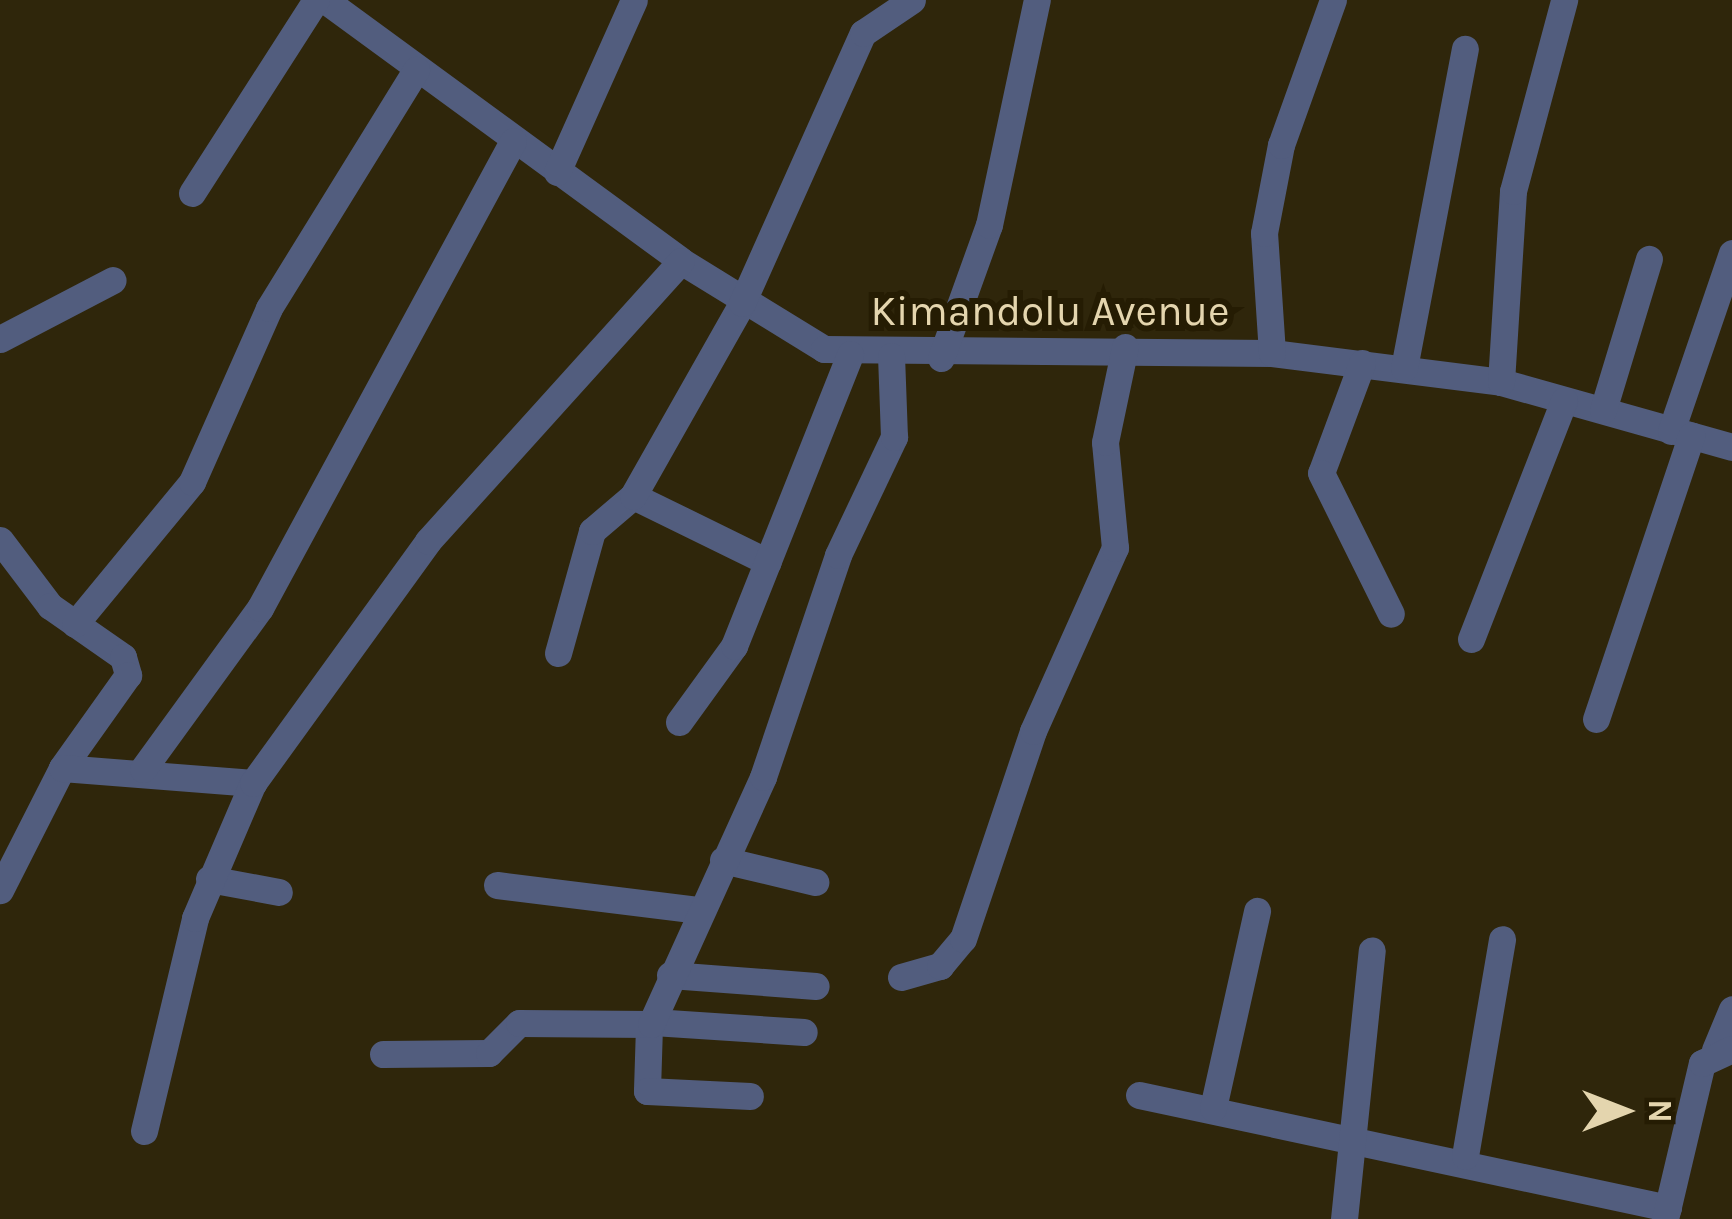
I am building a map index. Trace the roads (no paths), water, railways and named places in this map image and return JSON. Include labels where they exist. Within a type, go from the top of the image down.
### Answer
[{"type":"street","points":[[557,172],[634,0]]},
{"type":"street","points":[[558,653],[592,531],[633,496],[742,304],[863,33],[912,0]]},
{"type":"street","points":[[941,358],[989,225],[1036,0]]},
{"type":"street","points":[[1272,352],[1264,232],[1281,145],[1333,0]]},
{"type":"street","points":[[1501,382],[1513,191],[1564,0]]},
{"type":"street","points":[[192,193],[325,1]]},
{"type":"street","name":"Kimandolu Avenue","points":[[325,1],[742,304],[850,354],[941,358],[1125,347],[1272,352],[1501,382],[1732,447]]},
{"type":"street","points":[[1404,368],[1466,49]]},
{"type":"street","points":[[75,624],[184,495],[269,308],[416,70]]},
{"type":"street","points":[[142,769],[260,608],[513,141]]},
{"type":"street","points":[[1596,719],[1732,253]]},
{"type":"street","points":[[1604,410],[1649,259]]},
{"type":"street","points":[[143,1131],[209,879],[253,783],[428,541],[681,261]]},
{"type":"street","points":[[0,339],[113,280]]},
{"type":"street","points":[[901,977],[940,966],[963,939],[1017,770],[1115,548],[1105,442],[1125,347]]},
{"type":"street","points":[[680,722],[734,646],[850,354]]},
{"type":"street","points":[[750,1096],[647,1091],[651,1024],[697,910],[723,860],[899,423],[891,356]]},
{"type":"street","points":[[1362,363],[1321,473],[1391,614]]},
{"type":"street","points":[[1472,639],[1564,400]]},
{"type":"street","points":[[633,496],[768,562]]},
{"type":"street","points":[[0,540],[75,624],[116,649],[128,675],[62,768],[0,890]]},
{"type":"street","points":[[62,768],[142,769],[253,783]]},
{"type":"street","points":[[723,860],[815,882]]},
{"type":"street","points":[[209,879],[279,892]]},
{"type":"street","points":[[497,885],[697,910]]},
{"type":"street","points":[[1213,1108],[1257,911]]},
{"type":"street","points":[[1466,1156],[1502,939]]},
{"type":"street","points":[[1344,1219],[1358,1138],[1372,950]]},
{"type":"street","points":[[670,975],[816,986]]},
{"type":"street","points":[[1139,1095],[1466,1156],[1667,1214],[1694,1086],[1723,1049],[1732,1010]]},
{"type":"street","points":[[383,1054],[489,1053],[519,1023],[804,1032]]}]
